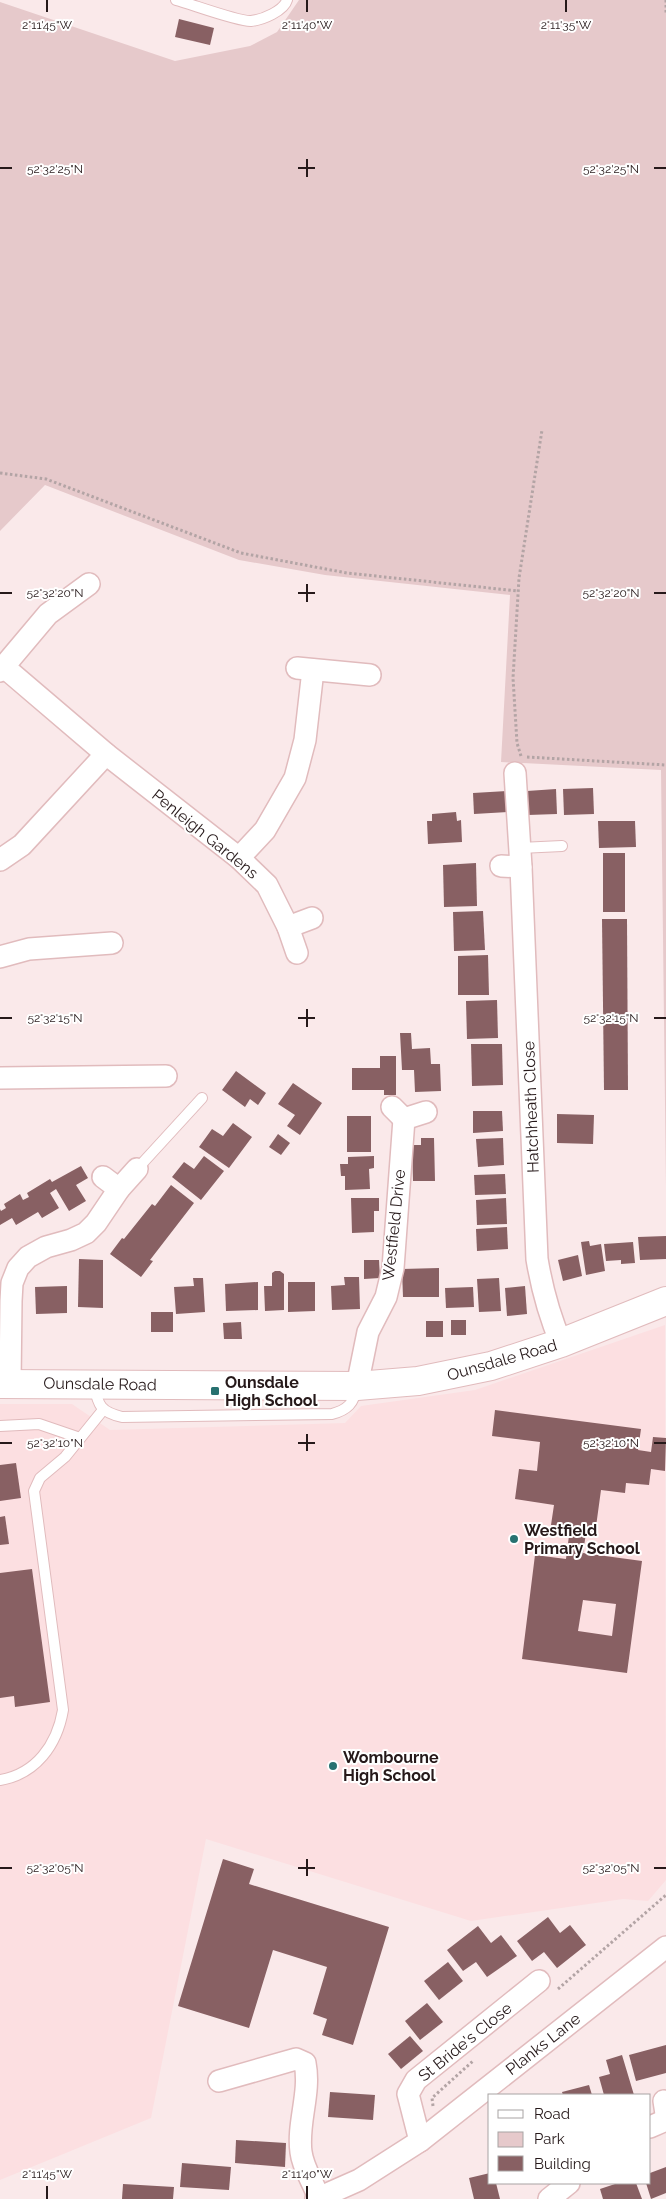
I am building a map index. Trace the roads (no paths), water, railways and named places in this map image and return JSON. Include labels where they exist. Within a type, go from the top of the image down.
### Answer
[{"type":"street","name":"Penleigh Gardens","points":[[90,584],[48,614],[2,669],[106,754],[239,858],[267,885],[288,927],[297,953]]},
{"type":"street","points":[[239,858],[265,830],[295,778],[305,740],[305,669],[370,675]]},
{"type":"street","points":[[0,860],[22,845],[106,754]]},
{"type":"street","name":"Hatchheath Close","points":[[518,765],[514,860],[537,1259],[542,1289],[551,1320],[561,1343]]},
{"type":"street","points":[[288,927],[312,918]]},
{"type":"street","points":[[0,957],[29,949],[112,943]]},
{"type":"street","points":[[0,1078],[166,1076]]},
{"type":"street","name":"Westfield Drive","points":[[357,1386],[368,1332],[386,1297],[393,1268],[398,1113],[426,1112]]},
{"type":"street","points":[[5,1384],[12,1283],[18,1268],[28,1257],[46,1247],[71,1240],[86,1233],[96,1223],[111,1183],[137,1169]]},
{"type":"street","name":"Ounsdale Road","points":[[5,1384],[94,1383],[357,1386],[418,1381],[451,1376],[491,1366],[561,1343],[666,1301]]},
{"type":"street","name":"Planks Lane","points":[[318,2199],[359,2180],[420,2141],[666,1947]]},
{"type":"street","name":"St Bride's Close","points":[[420,2141],[408,2094],[416,2080],[539,1981]]},
{"type":"street","points":[[219,2081],[296,2059],[304,2063],[307,2076],[301,2150],[303,2163],[318,2199]]},
{"type":"street","points":[[651,2125],[665,2112]]},
{"type":"street","points":[[549,2199],[568,2184]]},
{"type":"lane","points":[[176,0],[251,21],[274,14],[286,4],[287,0]]},
{"type":"lane","points":[[514,860],[562,846]]},
{"type":"lane","points":[[137,1169],[202,1098]]},
{"type":"lane","points":[[94,1383],[96,1396],[103,1410],[109,1414],[122,1417],[332,1414],[349,1406],[356,1397],[357,1386]]},
{"type":"lane","points":[[0,1780],[25,1772],[37,1764],[56,1737],[62,1719],[62,1694],[34,1491],[40,1478],[65,1457],[103,1410]]},
{"type":"lane","points":[[0,1426],[39,1424],[80,1438]]},
{"type":"place","name":"Ounsdale High School","points":[[215,1391]]},
{"type":"place","name":"Westfield Primary School","points":[[514,1539]]},
{"type":"place","name":"Wombourne High School","points":[[333,1766]]}]
